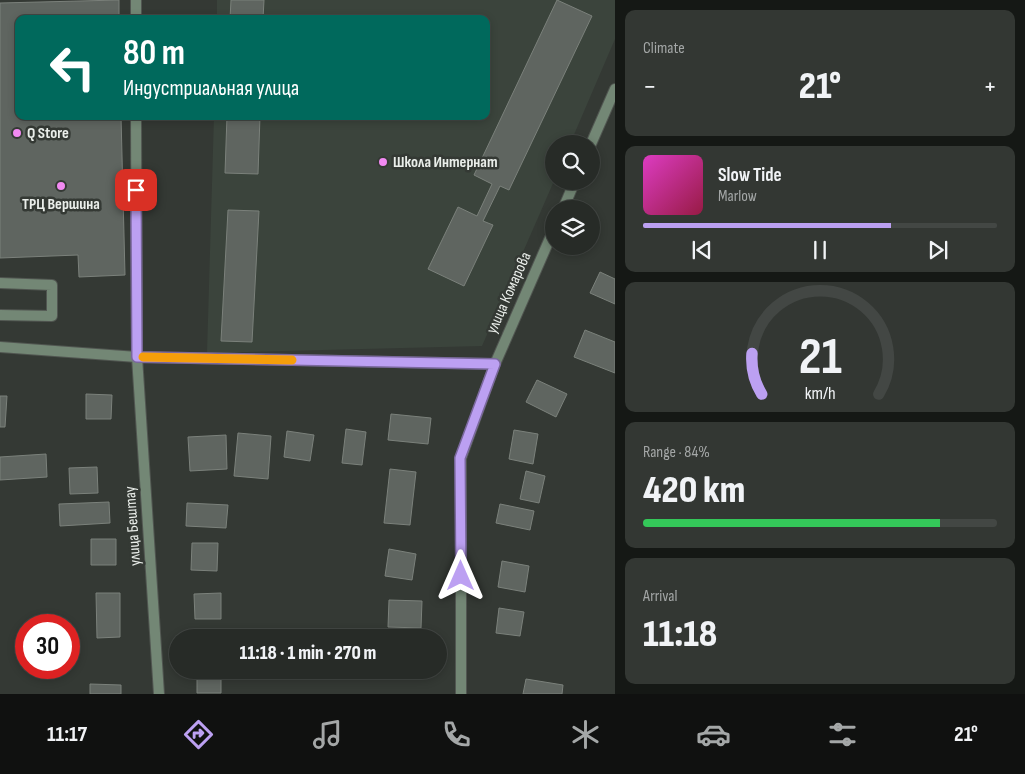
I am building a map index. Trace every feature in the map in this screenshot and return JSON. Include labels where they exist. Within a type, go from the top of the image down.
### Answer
[{"type":"street","points":[[136,0],[136,15]]},
{"type":"street","points":[[595,135],[615,89]]},
{"type":"street","name":"улица Бештау","points":[[136,120],[137,357],[159,694]]},
{"type":"street","name":"улица Комарова","points":[[461,694],[460,458],[495,364],[545,250]]},
{"type":"street","points":[[0,283],[52,285],[52,316],[0,315]]},
{"type":"street","points":[[0,347],[137,357],[495,364]]},
{"type":"shaded area","name":"Школа Интернат","points":[[217,0],[615,0],[615,39],[574,135],[545,135],[545,190],[550,190],[482,346],[207,353],[214,120],[490,120],[490,15],[217,15]]},
{"type":"building","name":"ТРЦ Вершина","points":[[119,0],[119,15],[15,15],[15,120],[121,120],[125,275],[79,277],[78,255],[0,258],[0,3]]},
{"type":"building","points":[[231,0],[264,0],[263,15],[230,15]]},
{"type":"building","points":[[557,0],[592,16],[509,190],[500,186],[483,221],[493,225],[464,286],[428,269],[458,207],[477,216],[492,184],[474,175]]},
{"type":"building","points":[[227,120],[260,120],[258,174],[225,173]]},
{"type":"building","points":[[228,210],[259,211],[252,342],[221,341]]},
{"type":"building","points":[[600,272],[615,279],[615,304],[590,293]]},
{"type":"building","points":[[585,330],[615,342],[615,373],[574,357]]},
{"type":"building","points":[[537,380],[567,394],[556,417],[526,402]]},
{"type":"building","points":[[86,394],[112,395],[111,419],[86,419]]},
{"type":"building","points":[[0,396],[7,396],[5,427],[0,427]]},
{"type":"building","points":[[391,414],[431,418],[428,444],[388,440]]},
{"type":"building","points":[[346,429],[366,432],[362,465],[342,463]]},
{"type":"building","points":[[514,430],[538,434],[533,464],[509,459]]},
{"type":"building","points":[[287,431],[314,435],[310,461],[284,457]]},
{"type":"building","points":[[238,433],[271,436],[268,479],[234,476]]},
{"type":"building","points":[[226,435],[227,469],[190,471],[188,437]]},
{"type":"building","points":[[46,454],[47,477],[0,480],[0,457]]},
{"type":"building","points":[[97,467],[98,493],[70,494],[69,468]]},
{"type":"building","points":[[390,469],[416,472],[410,525],[384,523]]},
{"type":"building","points":[[526,471],[545,476],[539,503],[520,499]]},
{"type":"building","points":[[109,502],[110,523],[60,526],[59,504]]},
{"type":"building","points":[[187,503],[228,505],[226,528],[186,526]]},
{"type":"building","points":[[500,504],[534,511],[530,530],[496,523]]},
{"type":"building","points":[[91,539],[116,539],[116,565],[91,565]]},
{"type":"building","points":[[192,543],[218,543],[217,571],[191,570]]},
{"type":"building","points":[[389,549],[416,554],[412,580],[385,576]]},
{"type":"building","points":[[502,561],[529,566],[525,592],[498,587]]},
{"type":"building","points":[[96,593],[120,593],[120,637],[97,638]]},
{"type":"building","points":[[221,593],[221,619],[195,619],[194,594]]},
{"type":"building","points":[[389,600],[422,601],[421,628],[388,627]]},
{"type":"building","points":[[499,608],[524,612],[520,636],[496,633]]},
{"type":"building","points":[[197,679],[221,679],[221,693],[197,693]]},
{"type":"building","points":[[526,679],[563,685],[562,694],[523,694]]},
{"type":"building","points":[[90,684],[121,685],[121,694],[90,694]]},
{"type":"slow traffic","points":[[143,357],[292,360]]},
{"type":"place","name":"Q Store","points":[[17,133]]},
{"type":"place","name":"Школа Интернат","points":[[383,162]]},
{"type":"place","name":"ТРЦ Вершина","points":[[61,186]]},
{"type":"route","points":[[136,190],[137,357],[495,364],[460,458],[461,576]]}]
